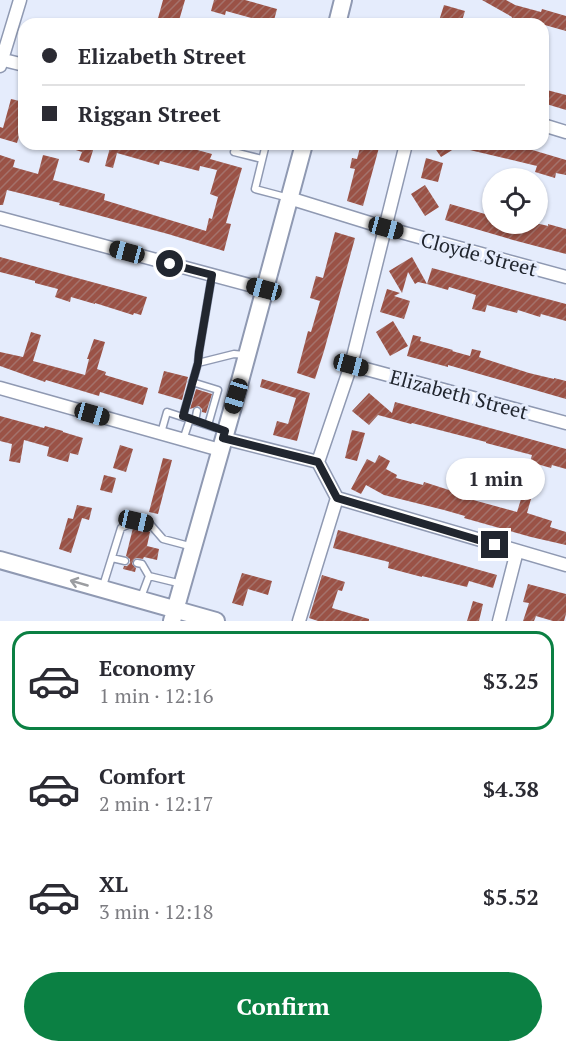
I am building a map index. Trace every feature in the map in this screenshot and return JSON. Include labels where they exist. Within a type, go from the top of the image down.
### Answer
[{"type":"main road","points":[[339,18],[344,0]]},
{"type":"main road","points":[[174,616],[302,150]]},
{"type":"main road","points":[[0,560],[140,600],[174,616],[216,621]]},
{"type":"street","points":[[18,64],[1,61],[20,0]]},
{"type":"street","points":[[549,127],[566,132]]},
{"type":"street","points":[[299,621],[337,498],[318,462],[351,365],[405,150]]},
{"type":"street","name":"Cloyde Street","points":[[289,198],[386,228],[566,278]]},
{"type":"street","points":[[0,218],[264,289]]},
{"type":"street","name":"Elizabeth Street","points":[[351,365],[566,423]]},
{"type":"street","points":[[0,388],[183,440],[223,440],[318,462]]},
{"type":"street","points":[[337,498],[566,565]]},
{"type":"street","points":[[499,621],[517,551]]},
{"type":"lane","points":[[235,150],[234,152],[262,159]]},
{"type":"lane","points":[[265,150],[255,189],[289,198]]},
{"type":"lane","points":[[183,416],[198,363],[212,275]]},
{"type":"lane","points":[[198,363],[234,354],[246,356]]},
{"type":"lane","points":[[192,382],[204,388],[236,396]]},
{"type":"lane","points":[[208,425],[218,390]]},
{"type":"lane","points":[[183,440],[198,411]]},
{"type":"lane","points":[[160,434],[167,412],[208,425],[223,440]]},
{"type":"lane","points":[[102,589],[121,528],[136,521],[150,524],[163,539],[193,547]]},
{"type":"lane","points":[[112,558],[125,561]]},
{"type":"lane","points":[[137,563],[142,564],[149,576],[183,585]]},
{"type":"lane","points":[[140,600],[149,576]]},
{"type":"building","points":[[163,0],[185,0],[180,18],[158,18]]},
{"type":"building","points":[[214,0],[245,0],[277,9],[275,18],[252,18],[226,11],[225,15],[211,11]]},
{"type":"building","points":[[482,0],[506,0],[515,5],[541,12],[542,9],[566,16],[566,31],[549,26],[549,18],[512,17]]},
{"type":"building","points":[[444,5],[465,11],[463,18],[440,18]]},
{"type":"building","points":[[549,91],[566,95],[566,110],[549,105]]},
{"type":"building","points":[[11,99],[18,101],[17,143],[0,138],[0,127],[3,128]]},
{"type":"building","points":[[76,150],[93,150],[89,163],[79,160],[82,152]]},
{"type":"building","points":[[109,150],[197,150],[212,154],[210,159],[242,168],[226,223],[231,224],[224,251],[59,205],[60,203],[7,190],[3,205],[0,205],[0,155],[15,160],[13,167],[38,174],[43,155],[59,159],[53,180],[105,194],[104,200],[206,231],[218,197],[210,194],[217,170],[200,166],[199,171],[160,161],[159,165],[117,153],[113,168],[105,166]]},
{"type":"building","points":[[359,150],[378,150],[363,206],[347,201],[355,169],[350,168],[352,158],[357,159]]},
{"type":"building","points":[[436,150],[452,150],[441,157]]},
{"type":"building","points":[[470,150],[532,150],[566,160],[566,175],[556,173],[555,178],[548,176],[548,168],[536,168],[537,166]]},
{"type":"building","points":[[426,158],[443,163],[438,182],[421,178]]},
{"type":"building","points":[[425,185],[439,207],[425,216],[411,194]]},
{"type":"building","points":[[450,204],[482,213],[482,231],[445,220]]},
{"type":"building","points":[[548,224],[566,229],[566,254],[493,234],[548,234]]},
{"type":"building","points":[[335,232],[355,238],[315,379],[297,373],[308,331],[311,332],[320,301],[310,298],[316,276],[323,278]]},
{"type":"building","points":[[0,257],[147,297],[141,315],[134,313],[133,315],[71,297],[70,302],[55,297],[58,289],[0,272]]},
{"type":"building","points":[[412,257],[427,284],[418,282],[415,284],[408,272],[402,293],[389,271]]},
{"type":"building","points":[[432,268],[566,304],[566,321],[541,314],[540,317],[518,310],[517,313],[487,305],[485,312],[472,309],[476,295],[449,287],[448,290],[427,284]]},
{"type":"building","points":[[387,289],[400,293],[394,296],[410,301],[404,319],[380,312]]},
{"type":"building","points":[[393,321],[408,346],[390,356],[376,332]]},
{"type":"building","points":[[31,332],[41,335],[33,361],[85,375],[89,359],[87,359],[94,339],[105,342],[97,369],[106,372],[105,375],[148,388],[143,405],[100,392],[99,396],[46,380],[45,382],[0,366],[0,352],[23,357]]},
{"type":"building","points":[[413,335],[421,337],[420,341],[470,356],[472,349],[481,351],[479,357],[529,373],[566,381],[566,399],[448,365],[448,367],[407,356]]},
{"type":"building","points":[[164,371],[188,377],[182,400],[158,393]]},
{"type":"building","points":[[262,379],[310,393],[297,441],[273,435],[277,421],[288,424],[296,398],[260,387]]},
{"type":"building","points":[[196,389],[212,394],[206,413],[202,412],[199,406],[190,409]]},
{"type":"building","points":[[369,393],[392,413],[395,402],[566,449],[566,469],[552,465],[551,468],[530,462],[532,455],[378,415],[369,425],[352,411]]},
{"type":"building","points":[[0,416],[44,428],[45,426],[83,438],[78,455],[70,453],[68,462],[60,460],[47,456],[49,447],[24,440],[20,463],[9,461],[12,444],[0,441]]},
{"type":"building","points":[[352,430],[365,433],[357,461],[345,458]]},
{"type":"building","points":[[120,445],[133,449],[126,472],[113,468]]},
{"type":"building","points":[[379,455],[390,461],[386,469],[397,475],[396,478],[468,492],[466,498],[517,512],[522,496],[531,499],[527,513],[552,521],[550,527],[566,532],[566,545],[384,495],[366,485],[361,494],[351,489],[367,459],[375,463]]},
{"type":"building","points":[[163,458],[172,460],[158,514],[149,512]]},
{"type":"building","points":[[104,475],[116,478],[112,493],[100,490]]},
{"type":"building","points":[[77,505],[92,508],[89,520],[82,518],[71,553],[59,549],[68,518],[73,519]]},
{"type":"building","points":[[137,526],[150,532],[147,546],[159,549],[157,560],[144,557],[134,559],[132,564],[136,568],[135,572],[123,569],[130,563],[130,559],[126,556],[133,528]]},
{"type":"building","points":[[338,530],[497,575],[493,588],[469,581],[467,587],[422,577],[388,568],[389,562],[333,548]]},
{"type":"building","points":[[242,573],[272,581],[268,595],[248,589],[243,606],[232,603]]},
{"type":"building","points":[[322,575],[345,582],[342,591],[338,590],[332,608],[369,619],[369,621],[318,621],[309,618]]},
{"type":"building","points":[[528,584],[566,594],[564,621],[553,621],[536,616],[534,621],[523,621],[529,603],[523,602]]},
{"type":"building","points":[[473,601],[483,604],[479,621],[467,621]]},
{"type":"route","points":[[170,264],[212,275],[198,363],[183,416],[225,431],[223,438],[318,462],[337,498],[495,545]]}]
